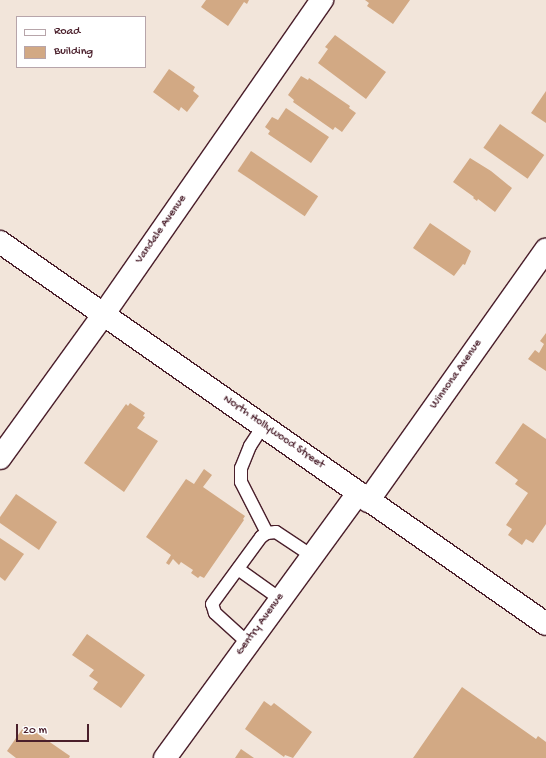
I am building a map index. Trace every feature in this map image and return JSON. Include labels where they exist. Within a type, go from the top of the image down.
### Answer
[{"type":"street","name":"Vandale Avenue","points":[[0,458],[103,315],[322,0]]},
{"type":"street","name":"North Hollywood Street","points":[[0,242],[546,624]]},
{"type":"street","name":"Winnona Avenue","points":[[364,497],[546,250]]},
{"type":"street","name":"Gentry Avenue","points":[[165,758],[312,556],[364,497]]},
{"type":"lane","points":[[263,426],[250,446],[241,468],[241,482],[267,533]]},
{"type":"lane","points":[[248,643],[215,613],[212,604],[261,537],[267,533],[276,532],[312,556]]},
{"type":"lane","points":[[238,569],[280,599]]},
{"type":"building","points":[[206,0],[249,0],[247,4],[244,2],[228,26],[201,7]]},
{"type":"building","points":[[365,0],[410,0],[393,24],[367,6],[369,3]]},
{"type":"building","points":[[335,35],[386,72],[366,99],[318,63],[328,49],[325,47]]},
{"type":"building","points":[[169,69],[195,87],[193,91],[199,96],[187,112],[181,107],[179,111],[153,92]]},
{"type":"building","points":[[301,76],[308,80],[309,78],[350,106],[349,108],[356,113],[342,132],[335,127],[333,130],[293,102],[294,100],[288,95]]},
{"type":"building","points":[[546,91],[546,123],[531,113]]},
{"type":"building","points":[[286,108],[329,137],[311,163],[268,134],[270,131],[265,127],[272,117],[278,120]]},
{"type":"building","points":[[500,124],[544,155],[528,179],[483,148]]},
{"type":"building","points":[[251,151],[318,196],[305,216],[238,171]]},
{"type":"building","points":[[470,158],[491,171],[512,188],[495,212],[478,199],[477,201],[473,198],[474,197],[453,182]]},
{"type":"building","points":[[430,223],[471,251],[465,265],[463,264],[454,276],[413,248]]},
{"type":"building","points":[[546,333],[546,371],[528,359],[535,350],[539,353],[544,344],[540,341]]},
{"type":"building","points":[[130,403],[145,413],[143,416],[145,417],[137,428],[158,441],[124,492],[84,463],[126,404],[128,406]]},
{"type":"building","points":[[523,423],[546,439],[546,524],[533,543],[526,539],[522,545],[508,535],[512,529],[506,525],[528,493],[515,484],[518,480],[495,463]]},
{"type":"building","points":[[204,469],[212,475],[203,487],[245,516],[243,519],[244,520],[204,578],[200,576],[198,578],[191,573],[193,570],[181,562],[179,565],[173,559],[169,565],[166,563],[171,555],[146,537],[186,479],[194,484]]},
{"type":"building","points":[[16,494],[57,522],[39,550],[0,523],[0,517]]},
{"type":"building","points":[[0,538],[24,554],[5,581],[0,577]]},
{"type":"building","points":[[87,634],[145,675],[121,708],[93,689],[98,682],[89,676],[94,670],[72,655]]},
{"type":"building","points":[[462,687],[536,739],[538,736],[546,742],[546,758],[413,758]]},
{"type":"building","points":[[264,701],[271,706],[274,703],[312,732],[293,758],[285,755],[284,757],[245,729]]},
{"type":"building","points":[[25,725],[70,756],[69,758],[16,758],[7,751]]},
{"type":"building","points":[[241,749],[254,758],[235,758]]}]
